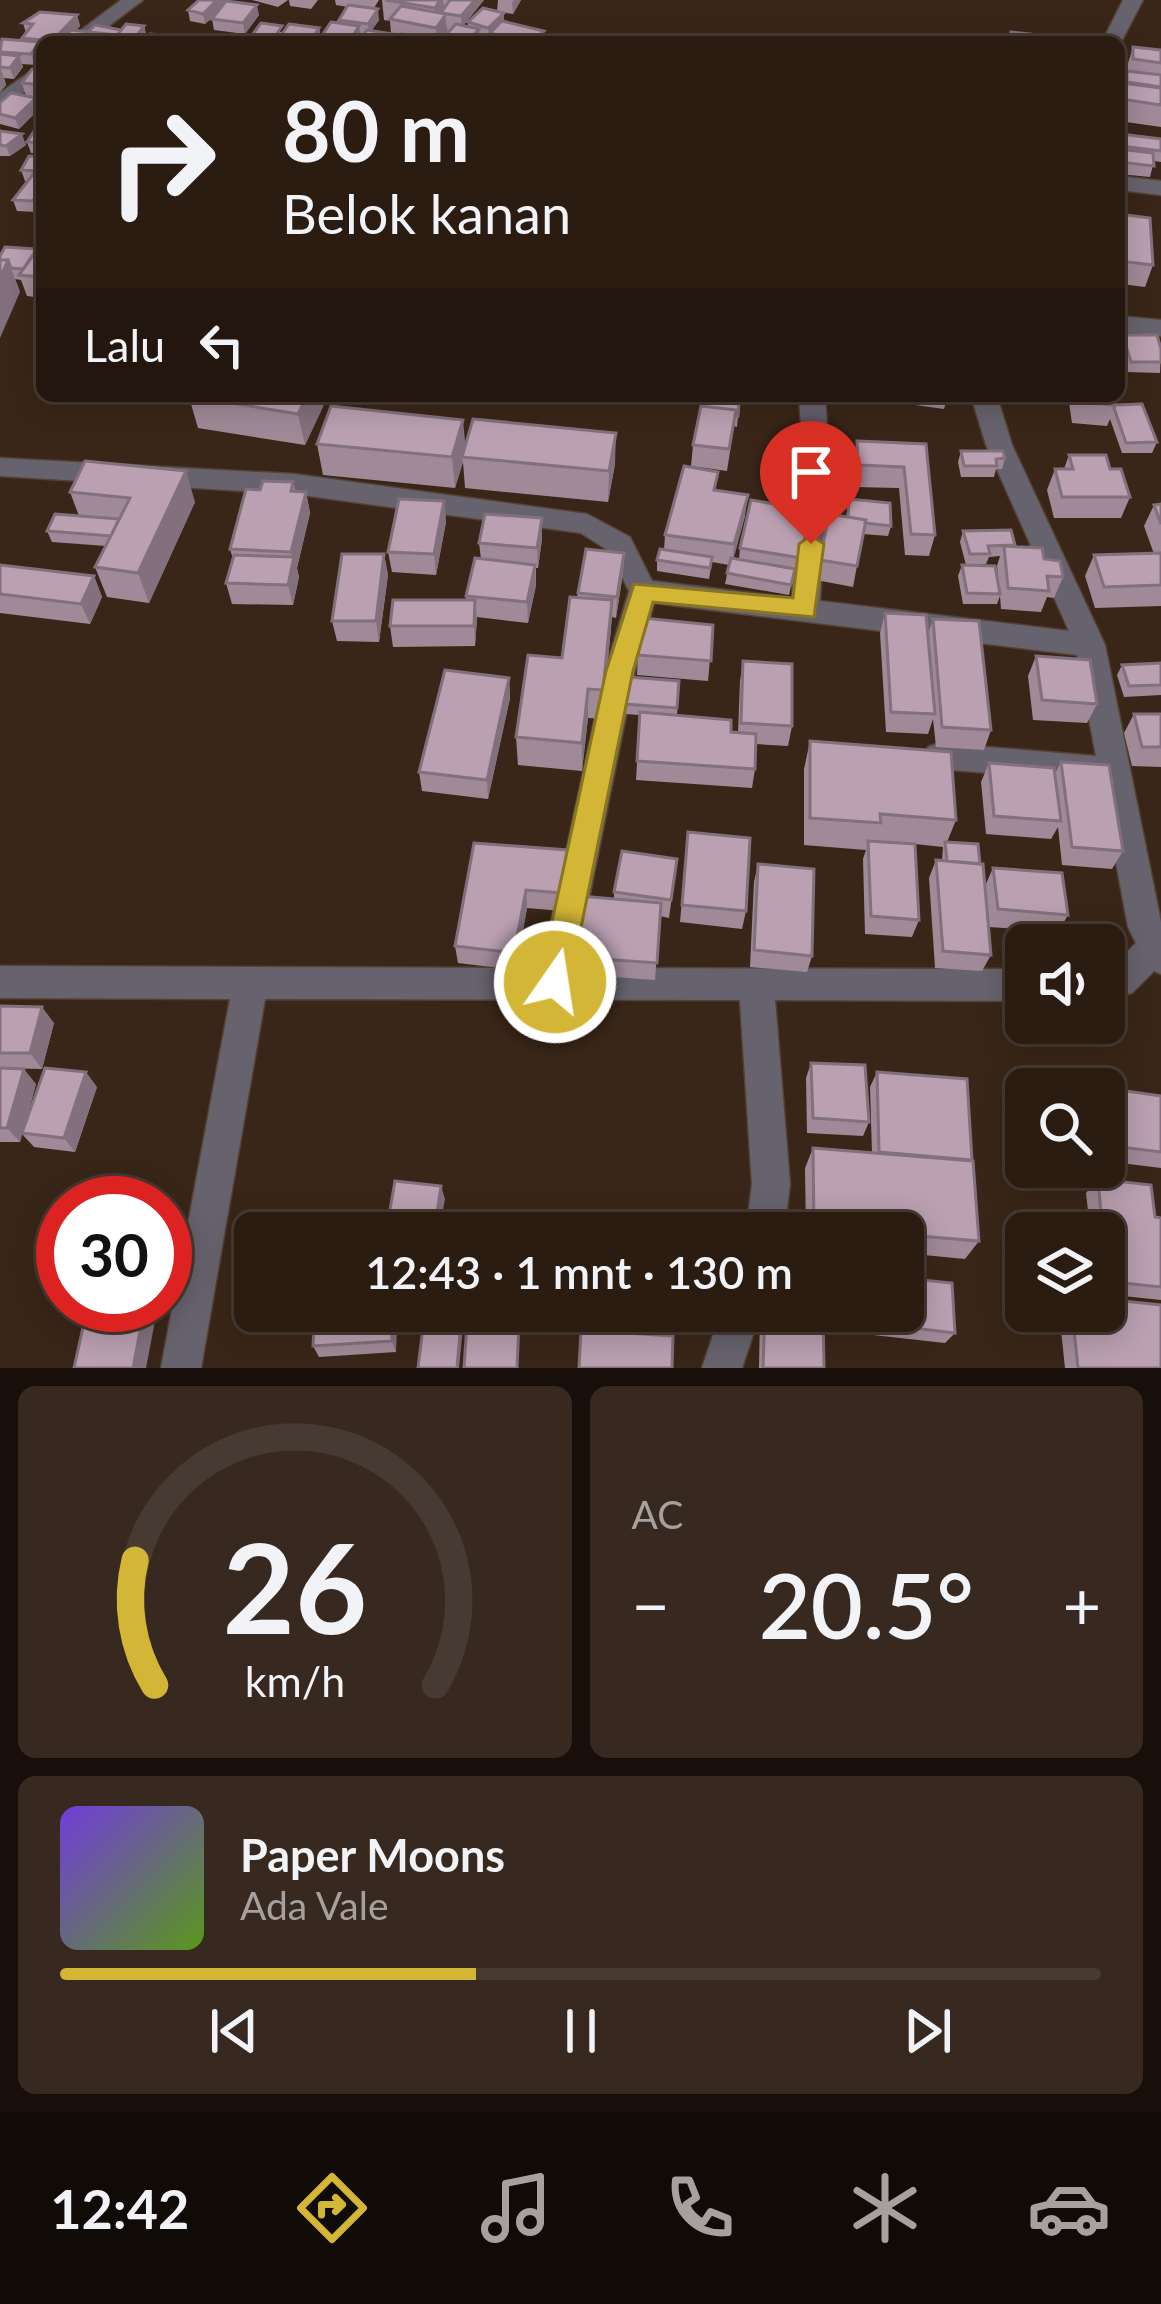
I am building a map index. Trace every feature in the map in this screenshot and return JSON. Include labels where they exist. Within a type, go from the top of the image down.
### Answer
[{"type":"street","points":[[82,36],[133,0]]},
{"type":"street","points":[[1115,36],[1133,0]]},
{"type":"street","points":[[82,36],[125,35]]},
{"type":"street","points":[[0,104],[36,74]]},
{"type":"street","points":[[1125,184],[1161,188]]},
{"type":"street","points":[[1125,325],[1161,328]]},
{"type":"street","points":[[805,610],[816,457],[812,402]]},
{"type":"street","points":[[986,402],[999,445],[1090,645],[1145,927],[1159,951],[1125,978]]},
{"type":"street","points":[[0,467],[294,484],[586,524],[620,544],[643,591],[620,671],[555,982]]},
{"type":"street","points":[[643,591],[1090,645]]},
{"type":"street","points":[[939,756],[1114,770]]},
{"type":"street","points":[[181,1368],[251,980]]},
{"type":"street","points":[[0,982],[1005,985]]},
{"type":"street","points":[[756,986],[771,1184],[768,1212]]},
{"type":"street","points":[[722,1368],[734,1332]]},
{"type":"building","points":[[199,0],[217,0],[203,14],[188,10]]},
{"type":"building","points":[[385,0],[440,0],[435,8]]},
{"type":"building","points":[[450,0],[475,0],[461,16],[441,13]]},
{"type":"building","points":[[226,1],[257,5],[243,23],[212,19]]},
{"type":"building","points":[[348,5],[378,9],[368,24],[339,20]]},
{"type":"building","points":[[401,6],[446,14],[436,28],[390,19]]},
{"type":"building","points":[[483,8],[504,13],[488,28],[468,22]]},
{"type":"building","points":[[40,12],[77,15],[57,36],[36,39],[22,38],[33,24],[23,23]]},
{"type":"building","points":[[502,21],[544,31],[539,36],[490,33]]},
{"type":"building","points":[[331,22],[359,26],[353,36],[321,36]]},
{"type":"building","points":[[261,23],[282,26],[275,36],[252,35]]},
{"type":"building","points":[[126,24],[144,26],[136,36],[66,36],[71,30],[117,35]]},
{"type":"building","points":[[289,24],[319,28],[313,36],[280,36]]},
{"type":"building","points":[[456,24],[479,29],[473,36],[445,36]]},
{"type":"building","points":[[95,25],[121,30],[117,35],[88,32]]},
{"type":"building","points":[[367,30],[393,34],[392,36],[362,36]]},
{"type":"building","points":[[2,39],[36,42],[31,54],[0,52]]},
{"type":"building","points":[[1133,47],[1161,50],[1161,63],[1133,59]]},
{"type":"building","points":[[0,54],[19,56],[10,68],[0,67]]},
{"type":"building","points":[[32,69],[36,69],[36,84],[22,83]]},
{"type":"building","points":[[1127,71],[1161,75],[1161,87],[1127,82]]},
{"type":"building","points":[[1125,83],[1161,88],[1161,105],[1125,100]]},
{"type":"building","points":[[11,93],[36,98],[15,118],[0,114],[0,103]]},
{"type":"building","points":[[0,131],[22,134],[6,146],[0,145]]},
{"type":"building","points":[[1125,134],[1161,139],[1161,151],[1125,146]]},
{"type":"building","points":[[1125,150],[1153,153],[1154,166],[1125,163]]},
{"type":"building","points":[[29,156],[36,157],[36,171],[21,170]]},
{"type":"building","points":[[34,173],[36,173],[33,201],[13,200]]},
{"type":"building","points":[[1125,215],[1150,218],[1153,265],[1125,262]]},
{"type":"building","points":[[5,247],[36,249],[23,269],[11,268],[0,256]]},
{"type":"building","points":[[36,251],[36,276],[19,275]]},
{"type":"building","points":[[1125,335],[1157,335],[1161,362],[1131,362]]},
{"type":"building","points":[[225,402],[304,402],[298,414]]},
{"type":"building","points":[[702,402],[739,404],[738,416],[736,410],[701,406]]},
{"type":"building","points":[[1142,404],[1157,442],[1126,443],[1115,405]]},
{"type":"building","points":[[331,406],[463,420],[452,457],[317,444]]},
{"type":"building","points":[[701,406],[736,410],[729,449],[693,445]]},
{"type":"building","points":[[473,419],[616,433],[609,471],[462,457]]},
{"type":"building","points":[[857,441],[926,444],[935,535],[911,534],[904,467],[858,465]]},
{"type":"building","points":[[961,451],[1003,451],[1005,458],[996,459],[997,466],[964,466]]},
{"type":"building","points":[[1069,455],[1106,455],[1110,469],[1121,469],[1130,497],[1062,497],[1055,469],[1073,469]]},
{"type":"building","points":[[85,461],[186,471],[138,573],[95,567],[130,498],[70,492]]},
{"type":"building","points":[[684,466],[718,472],[714,490],[748,495],[734,544],[665,535]]},
{"type":"building","points":[[263,481],[293,482],[291,491],[306,492],[291,552],[230,549],[246,489],[260,490]]},
{"type":"building","points":[[399,499],[444,501],[434,554],[388,552]]},
{"type":"building","points":[[849,499],[890,503],[891,526],[848,517]]},
{"type":"building","points":[[751,500],[810,510],[801,558],[740,548]]},
{"type":"building","points":[[55,514],[119,519],[111,536],[47,531]]},
{"type":"building","points":[[485,514],[542,518],[537,548],[479,543]]},
{"type":"building","points":[[829,514],[866,520],[857,566],[820,560]]},
{"type":"building","points":[[1011,530],[1015,545],[988,546],[990,554],[970,554],[963,531]]},
{"type":"building","points":[[1004,546],[1042,548],[1044,559],[1060,561],[1063,577],[1047,576],[1049,591],[1008,588]]},
{"type":"building","points":[[586,549],[624,553],[617,597],[578,593]]},
{"type":"building","points":[[660,549],[712,557],[710,568],[657,560]]},
{"type":"building","points":[[1161,553],[1161,585],[1104,587],[1094,555]]},
{"type":"building","points":[[342,554],[384,554],[376,621],[332,621]]},
{"type":"building","points":[[234,555],[294,557],[288,585],[226,583]]},
{"type":"building","points":[[475,558],[535,565],[527,602],[466,596]]},
{"type":"building","points":[[731,558],[795,569],[791,585],[727,573]]},
{"type":"building","points":[[0,565],[94,576],[81,604],[0,594]]},
{"type":"building","points":[[962,565],[995,566],[1000,594],[967,593]]},
{"type":"building","points":[[570,597],[612,600],[603,690],[588,689],[582,743],[516,737],[528,655],[562,658]]},
{"type":"building","points":[[393,600],[475,600],[474,626],[390,626]]},
{"type":"building","points":[[885,613],[926,615],[935,714],[891,712]]},
{"type":"building","points":[[643,618],[713,625],[711,661],[638,655]]},
{"type":"building","points":[[933,619],[979,621],[991,730],[942,727]]},
{"type":"building","points":[[1036,656],[1090,660],[1097,704],[1042,700]]},
{"type":"building","points":[[743,661],[792,664],[792,726],[741,723]]},
{"type":"building","points":[[1161,663],[1161,685],[1129,686],[1122,665]]},
{"type":"building","points":[[445,670],[509,678],[487,780],[419,772]]},
{"type":"building","points":[[628,677],[679,681],[677,708],[625,704]]},
{"type":"building","points":[[640,712],[731,720],[731,732],[756,734],[755,769],[637,761]]},
{"type":"building","points":[[1134,714],[1161,714],[1161,747],[1142,747]]},
{"type":"building","points":[[810,741],[951,752],[956,820],[880,814],[881,823],[810,818]]},
{"type":"building","points":[[1061,762],[1109,765],[1123,851],[1072,847]]},
{"type":"building","points":[[989,763],[1054,768],[1061,821],[994,816]]},
{"type":"building","points":[[688,832],[750,838],[746,911],[682,905]]},
{"type":"building","points":[[868,841],[915,844],[919,920],[871,916]]},
{"type":"building","points":[[945,842],[978,844],[980,864],[947,861]]},
{"type":"building","points":[[474,843],[567,850],[562,893],[526,890],[514,953],[455,946]]},
{"type":"building","points":[[622,851],[677,859],[671,900],[614,892]]},
{"type":"building","points":[[936,860],[983,864],[991,955],[943,951]]},
{"type":"building","points":[[758,864],[814,869],[812,956],[754,950]]},
{"type":"building","points":[[993,868],[1062,873],[1068,915],[998,909]]},
{"type":"building","points":[[580,896],[661,903],[657,963],[573,957]]},
{"type":"building","points":[[0,1006],[42,1007],[30,1053],[0,1053]]},
{"type":"building","points":[[811,1063],[865,1065],[869,1122],[813,1118]]},
{"type":"building","points":[[0,1068],[24,1069],[7,1128],[0,1128]]},
{"type":"building","points":[[45,1068],[86,1072],[64,1138],[22,1133]]},
{"type":"building","points":[[877,1072],[967,1079],[972,1160],[879,1152]]},
{"type":"building","points":[[1125,1091],[1161,1096],[1161,1152],[1125,1148]]},
{"type":"building","points":[[813,1148],[973,1161],[979,1241],[924,1236],[924,1212],[814,1212]]},
{"type":"building","points":[[395,1181],[441,1186],[437,1212],[390,1212]]},
{"type":"building","points":[[1125,1182],[1151,1185],[1155,1217],[1161,1218],[1161,1287],[1125,1283],[1125,1212],[1101,1212],[1099,1188],[1125,1188]]},
{"type":"building","points":[[924,1280],[952,1283],[955,1333],[924,1329]]},
{"type":"building","points":[[1125,1301],[1161,1305],[1161,1368],[1078,1368],[1074,1332],[1125,1332]]},
{"type":"building","points":[[82,1332],[140,1332],[133,1368],[74,1368]]},
{"type":"building","points":[[314,1332],[392,1332],[392,1341],[313,1346]]},
{"type":"building","points":[[422,1332],[460,1332],[457,1368],[418,1368]]},
{"type":"building","points":[[466,1332],[519,1332],[517,1368],[464,1368]]},
{"type":"building","points":[[581,1332],[673,1336],[672,1368],[579,1368]]},
{"type":"building","points":[[764,1332],[823,1332],[824,1368],[763,1368]]},
{"type":"route","points":[[555,982],[620,671],[643,591],[805,610],[811,544]]}]
